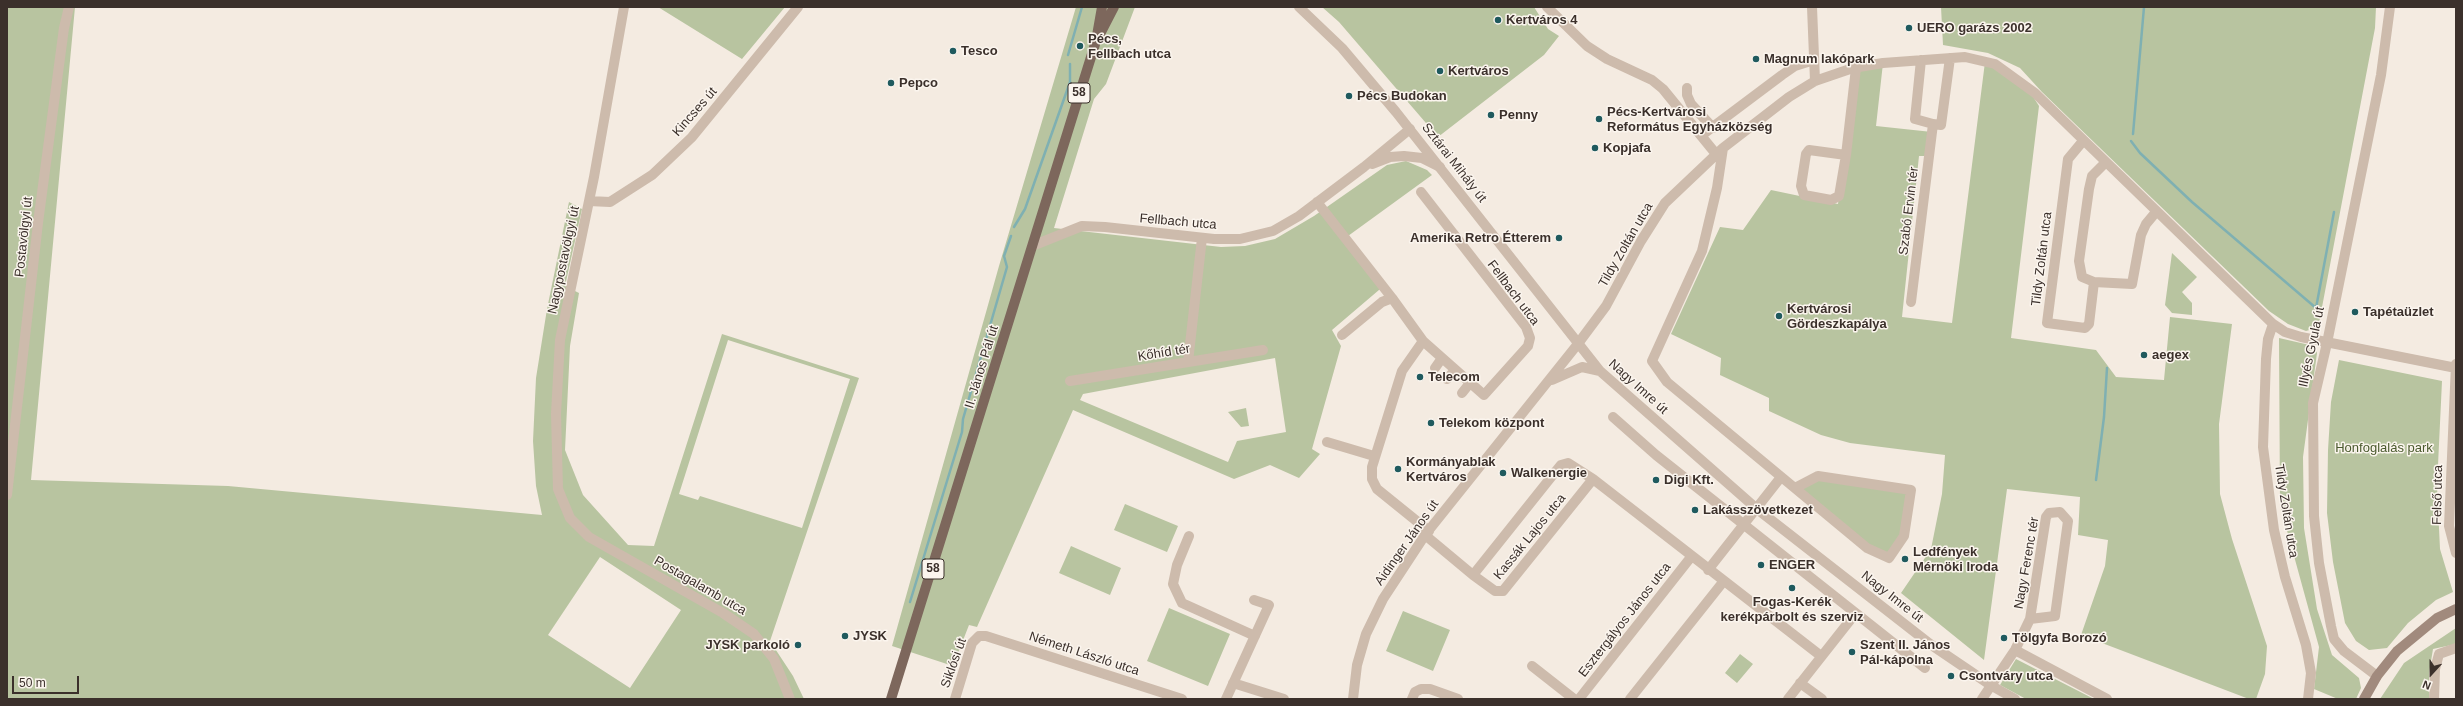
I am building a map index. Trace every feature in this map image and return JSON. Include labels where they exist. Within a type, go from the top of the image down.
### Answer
[{"type":"main road","name":"58","points":[[1096,41],[1102,7]]},
{"type":"main road","name":"58","points":[[1096,41],[1114,7]]},
{"type":"main road","name":"II. János Pál út","points":[[891,699],[1096,41]]},
{"type":"main road","points":[[2364,699],[2377,676],[2397,651],[2437,618],[2456,609]]},
{"type":"street","name":"Postavölgyi út","points":[[7,495],[38,223],[64,28],[69,7]]},
{"type":"street","name":"Nagypostavölgyi út","points":[[570,518],[562,502],[556,478],[556,406],[560,340],[589,201],[624,7]]},
{"type":"street","name":"Kincses út","points":[[589,201],[610,202],[652,175],[692,137],[798,7]]},
{"type":"street","name":"Sztárai Mihály út","points":[[1299,7],[1342,48],[1410,129],[1442,168],[1577,345]]},
{"type":"street","points":[[1547,7],[1588,46],[1607,59],[1652,80],[1663,89],[1702,136],[1720,151]]},
{"type":"street","points":[[1812,7],[1815,81]]},
{"type":"street","name":"Illyés Gyula út","points":[[2377,676],[2344,651],[2334,639],[2318,563],[2314,516],[2313,403],[2328,343],[2381,74],[2390,7]]},
{"type":"street","points":[[1921,60],[1915,119],[1941,125],[1950,58]]},
{"type":"street","name":"Tildy Zoltán utca","points":[[1577,345],[1606,306],[1640,241],[1665,203],[1720,151],[1789,97],[1815,81],[1856,68],[1950,58],[1985,60],[2009,72],[2035,93],[2105,163],[2273,324],[2285,332],[2328,343],[2456,368]]},
{"type":"street","points":[[1702,136],[1786,72],[1795,66],[1814,60]]},
{"type":"street","points":[[1846,155],[1809,150],[1806,154],[1801,186],[1804,196],[1831,200],[1839,196],[1846,155],[1856,68]]},
{"type":"street","points":[[1687,88],[1687,95],[1691,104],[1712,128]]},
{"type":"street","name":"Szabó Ervin tér","points":[[1911,302],[1933,124]]},
{"type":"street","name":"Fellbach utca","points":[[1032,246],[1082,226],[1105,226],[1202,238],[1240,239],[1273,231],[1317,202],[1364,167],[1410,129]]},
{"type":"street","name":"Tildy Zoltán utca","points":[[2083,141],[2068,159],[2047,323],[2085,328],[2089,324],[2094,282]]},
{"type":"street","name":"Nagy Imre út","points":[[1720,151],[1717,188],[1702,251],[1658,344],[1652,359],[1654,364],[1667,382],[1867,548],[1889,558],[1904,536],[1911,490],[1818,476],[1795,488]]},
{"type":"street","points":[[1364,167],[1390,157],[1404,156],[1422,158],[1442,168]]},
{"type":"street","points":[[2105,163],[2092,176],[2089,189],[2078,261],[2082,277],[2094,282],[2132,284],[2141,235],[2146,224],[2156,212]]},
{"type":"street","name":"Fellbach utca","points":[[1317,202],[1392,298],[1423,341],[1484,396],[1528,346],[1530,338],[1526,327],[1421,192]]},
{"type":"street","points":[[1188,362],[1202,238]]},
{"type":"street","points":[[1342,336],[1378,305],[1392,298]]},
{"type":"street","name":"Tildy Zoltán utca","points":[[2273,324],[2268,339],[2266,359],[2263,447],[2274,530],[2308,659],[2311,684],[2308,699]]},
{"type":"street","name":"Kassák Lajos utca","points":[[1423,341],[1402,371],[1374,456],[1372,479],[1377,489],[1473,575],[1495,591],[1503,592],[1593,479],[1575,466],[1568,463],[1561,465],[1473,575]]},
{"type":"street","name":"Nagy Imre út","points":[[1577,345],[1600,371],[1757,509],[1930,644],[1992,686],[2015,699]]},
{"type":"street","name":"Aidinger János út","points":[[1353,699],[1358,664],[1366,634],[1383,599],[1427,533],[1577,345]]},
{"type":"street","name":"Kőhíd tér","points":[[1070,381],[1263,350]]},
{"type":"street","points":[[1435,368],[1442,358]]},
{"type":"street","name":"Felső utca","points":[[2456,364],[2449,526],[2456,554]]},
{"type":"street","points":[[1547,383],[1565,372],[1582,367],[1600,371]]},
{"type":"street","points":[[1447,379],[1455,370]]},
{"type":"street","points":[[1462,393],[1470,383]]},
{"type":"street","points":[[1613,417],[1744,525],[1925,668]]},
{"type":"street","points":[[1327,442],[1374,456]]},
{"type":"street","points":[[1708,570],[1781,477]]},
{"type":"street","points":[[1593,479],[1723,582],[1821,656]]},
{"type":"street","name":"Nagy Ferenc tér","points":[[1992,686],[2015,650],[2030,619],[2046,518],[2048,513],[2060,512],[2068,521],[2054,616],[2030,619]]},
{"type":"street","name":"Postagalamb utca","points":[[570,518],[601,545],[723,613],[754,634],[774,659],[790,699]]},
{"type":"street","points":[[1190,536],[1177,565],[1173,584],[1182,603],[1255,636]]},
{"type":"street","name":"Esztergályos János utca","points":[[1579,699],[1691,557]]},
{"type":"street","points":[[1630,699],[1723,582]]},
{"type":"street","points":[[1226,699],[1269,606],[1254,600]]},
{"type":"street","points":[[1788,699],[1855,614]]},
{"type":"street","name":"Siklósi út","points":[[955,699],[972,643],[979,636]]},
{"type":"street","name":"Németh László utca","points":[[979,636],[986,636],[1182,699]]},
{"type":"street","points":[[2434,699],[2434,669],[2439,654],[2456,648]]},
{"type":"street","points":[[2015,650],[2107,699]]},
{"type":"street","points":[[1532,666],[1574,699]]},
{"type":"street","points":[[1234,683],[1284,699]]},
{"type":"street","points":[[1800,683],[1822,699]]},
{"type":"street","points":[[1982,699],[1992,686]]},
{"type":"street","points":[[1412,699],[1415,692],[1421,689],[1430,689],[1458,699]]},
{"type":"green space","points":[[7,7],[75,7],[31,480],[228,486],[542,515],[536,486],[533,441],[536,378],[547,309],[569,202],[582,209],[565,286],[579,293],[570,346],[565,450],[583,495],[628,545],[654,546],[722,334],[859,378],[770,641],[793,676],[804,699],[7,699]],"holes":[[[728,340],[850,379],[802,528],[700,496],[698,500],[679,494]],[[600,557],[681,610],[630,688],[548,635]]]},
{"type":"green space","points":[[658,7],[785,7],[742,59]]},
{"type":"green space","points":[[1076,7],[1135,7],[1106,84],[1094,99],[1054,228],[1221,247],[1245,246],[1275,239],[1314,216],[1387,165],[1406,161],[1427,170],[1432,175],[1348,236],[1386,284],[1332,330],[1341,346],[1312,449],[1320,454],[1299,478],[1270,465],[1234,479],[1073,410],[977,627],[969,625],[953,666],[892,646],[999,266]],"holes":[[[1275,358],[1286,432],[1237,441],[1228,462],[1080,400],[1083,394]]]},
{"type":"green space","points":[[1322,7],[1534,7],[1548,29],[1559,36],[1544,55],[1438,137],[1339,22]]},
{"type":"green space","points":[[1941,7],[2376,7],[2375,28],[2319,323],[2316,328],[2306,331],[2288,324],[2269,311],[2042,92],[2020,68],[1988,53],[1943,45]]},
{"type":"green space","points":[[1985,62],[2032,95],[2039,106],[2011,338],[2096,350],[2116,377],[2164,380],[2170,317],[2232,324],[2219,424],[2220,494],[2232,539],[2267,646],[2265,674],[2256,699],[2249,699],[2081,635],[2105,566],[2108,540],[2078,535],[2080,497],[2007,489],[1984,660],[1901,593],[1931,549],[1942,494],[1945,455],[1850,443],[1821,435],[1769,411],[1769,398],[1720,375],[1721,358],[1671,334],[1720,227],[1743,230],[1771,190],[1838,204],[1856,68],[1883,63],[1876,126],[1932,132],[1929,156],[1919,156],[1902,317],[1952,323]]},
{"type":"green space","points":[[2172,253],[2197,277],[2182,292],[2192,303],[2192,315],[2172,313],[2165,305]]},
{"type":"green space","points":[[2279,338],[2314,346],[2317,353],[2303,457],[2304,528],[2317,609],[2332,655],[2359,678],[2361,688],[2356,699],[2338,699],[2314,689],[2319,647],[2280,505]]},
{"type":"green space","name":"Honfoglalás park","points":[[2339,360],[2442,381],[2437,486],[2440,549],[2453,592],[2436,600],[2408,623],[2387,648],[2369,650],[2356,641],[2345,623],[2333,562],[2327,513],[2328,450],[2331,402]]},
{"type":"green space","points":[[1246,408],[1249,426],[1241,427],[1228,412]]},
{"type":"green space","points":[[1818,477],[1910,491],[1903,536],[1889,556],[1880,554],[1796,488]]},
{"type":"green space","points":[[1125,504],[1178,526],[1167,552],[1114,530]]},
{"type":"green space","points":[[1071,546],[1121,568],[1110,595],[1059,573]]},
{"type":"green space","points":[[1169,608],[1230,634],[1208,686],[1147,661]]},
{"type":"green space","points":[[1403,611],[1450,630],[1433,671],[1386,651]]},
{"type":"green space","points":[[2456,628],[2456,644],[2433,649],[2429,673],[2429,699],[2380,699],[2404,663]]},
{"type":"green space","points":[[1740,654],[1753,664],[1737,683],[1725,673]]},
{"type":"green space","points":[[2016,659],[2094,699],[2026,699],[2000,685]]},
{"type":"waterway","points":[[1068,55],[1082,7]]},
{"type":"waterway","points":[[2133,134],[2144,7]]},
{"type":"waterway","points":[[1014,227],[1025,209],[1070,82],[1070,64]]},
{"type":"waterway","points":[[2131,141],[2140,153],[2192,202],[2316,308],[2334,212]]},
{"type":"waterway","points":[[910,602],[962,432],[963,419],[1007,267],[1004,256],[1011,236]]},
{"type":"waterway","points":[[2096,480],[2104,417],[2107,368]]},
{"type":"place","name":"Kertváros 4","points":[[1498,20]]},
{"type":"place","name":"UERO garázs 2002","points":[[1909,28]]},
{"type":"place","name":"Pécs, Fellbach utca","points":[[1080,46]]},
{"type":"place","name":"Tesco","points":[[953,51]]},
{"type":"place","name":"Magnum lakópark","points":[[1756,59]]},
{"type":"place","name":"Kertváros","points":[[1440,71]]},
{"type":"place","name":"Pepco","points":[[891,83]]},
{"type":"place","name":"Pécs Budokan","points":[[1349,96]]},
{"type":"place","name":"Penny","points":[[1491,115]]},
{"type":"place","name":"Pécs-Kertvárosi Református Egyházközség","points":[[1599,119]]},
{"type":"place","name":"Kopjafa","points":[[1595,148]]},
{"type":"place","name":"Amerika Retro Étterem","points":[[1559,238]]},
{"type":"place","name":"Tapétaüzlet","points":[[2355,312]]},
{"type":"place","name":"Kertvárosi Gördeszkapálya","points":[[1779,316]]},
{"type":"place","name":"aegex","points":[[2144,355]]},
{"type":"place","name":"Telecom","points":[[1420,377]]},
{"type":"place","name":"Telekom központ","points":[[1431,423]]},
{"type":"place","name":"Kormányablak Kertváros","points":[[1398,469]]},
{"type":"place","name":"Walkenergie","points":[[1503,473]]},
{"type":"place","name":"Digi Kft.","points":[[1656,480]]},
{"type":"place","name":"Lakásszövetkezet","points":[[1695,510]]},
{"type":"place","name":"Ledfények Mérnöki Iroda","points":[[1905,559]]},
{"type":"place","name":"ENGER","points":[[1761,565]]},
{"type":"place","name":"Fogas-Kerék kerékpárbolt és szerviz","points":[[1792,588]]},
{"type":"place","name":"JYSK","points":[[845,636]]},
{"type":"place","name":"Tölgyfa Borozó","points":[[2004,638]]},
{"type":"place","name":"JYSK parkoló","points":[[798,645]]},
{"type":"place","name":"Szent II. János Pál-kápolna","points":[[1852,652]]},
{"type":"place","name":"Csontváry utca","points":[[1951,676]]}]
